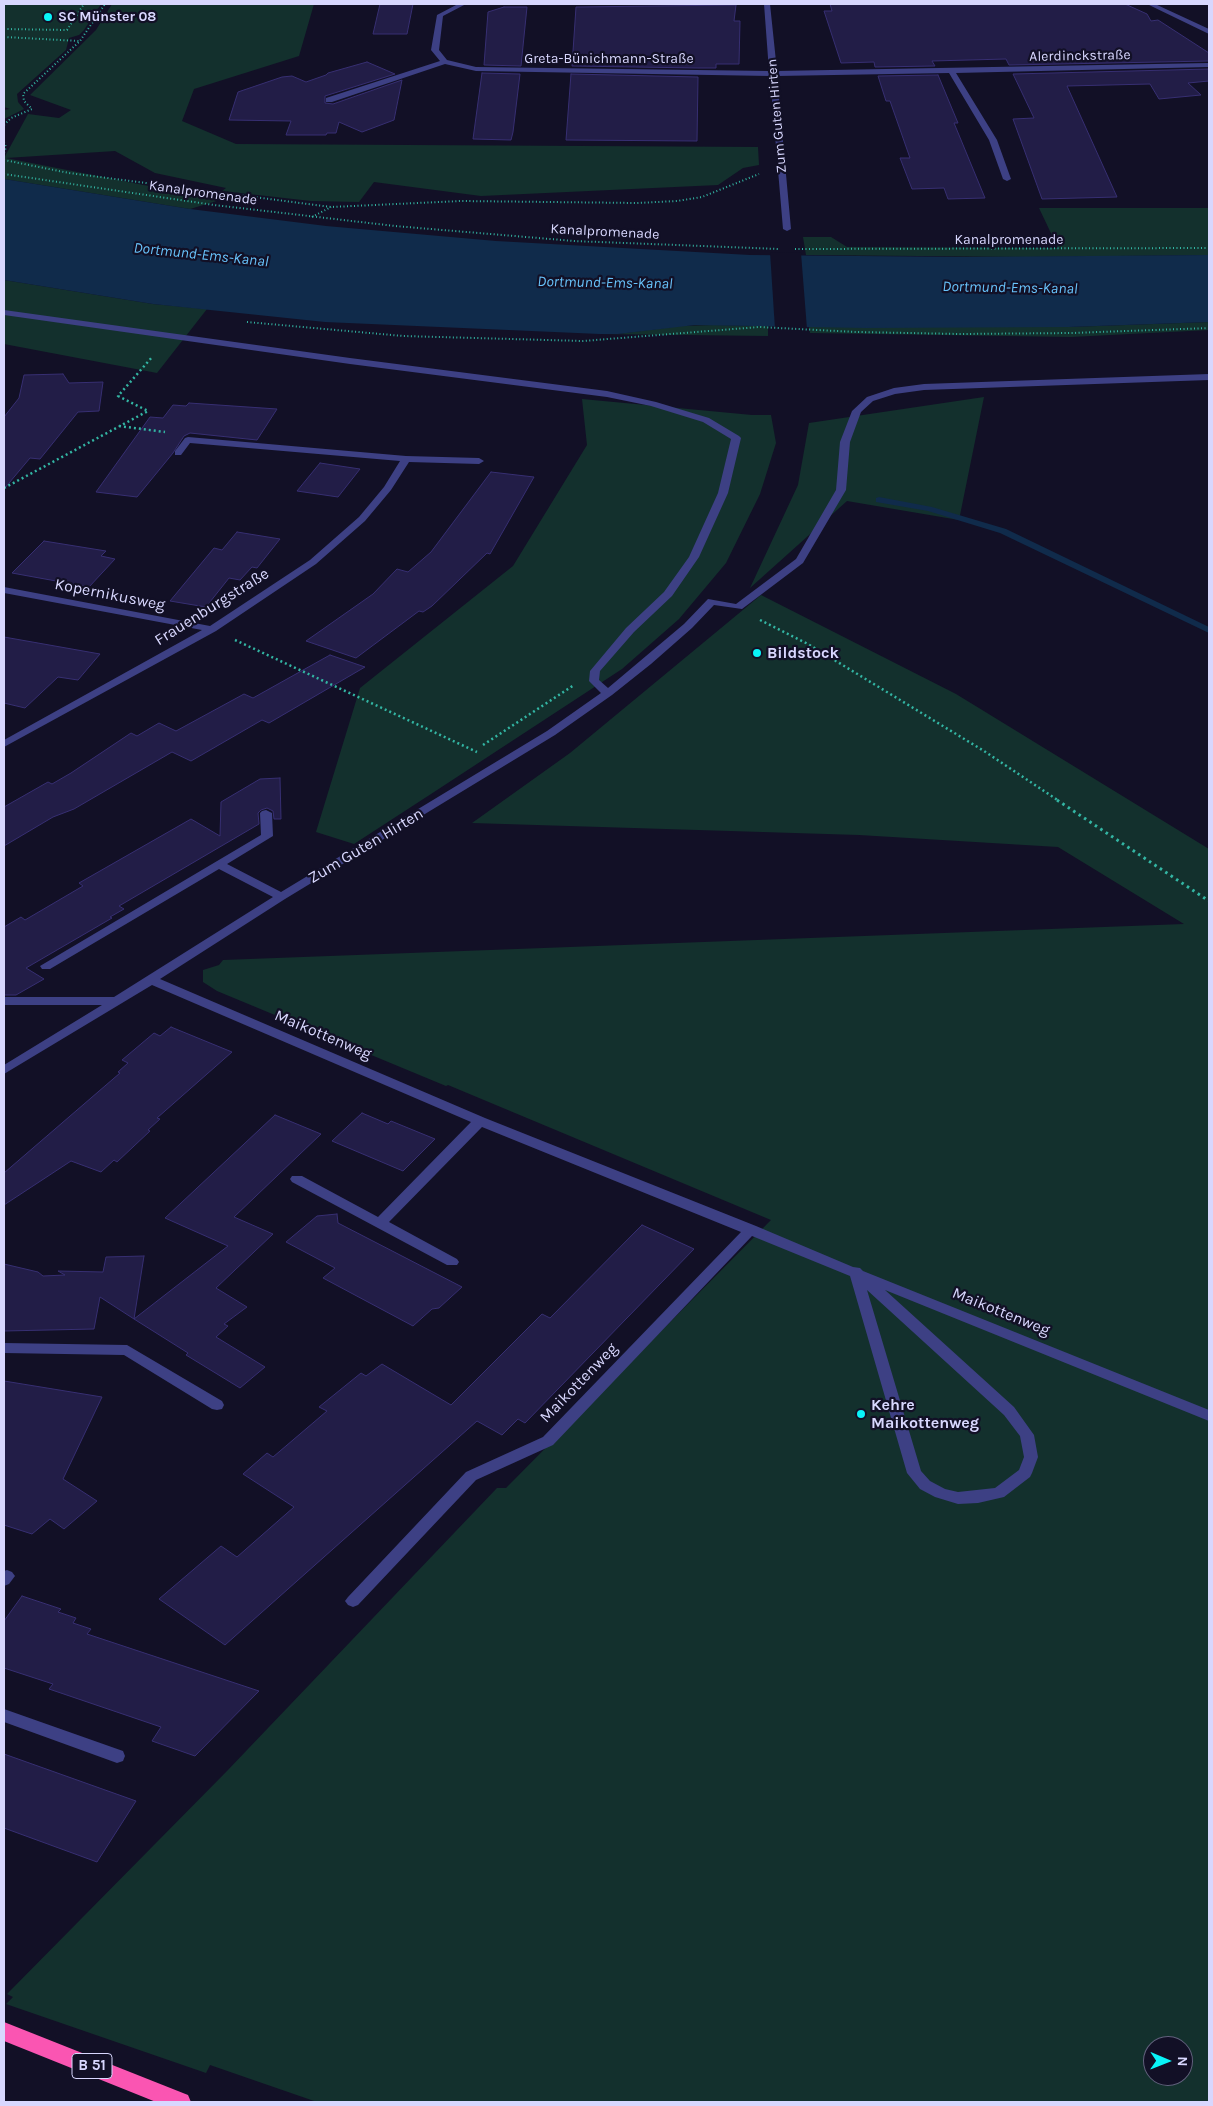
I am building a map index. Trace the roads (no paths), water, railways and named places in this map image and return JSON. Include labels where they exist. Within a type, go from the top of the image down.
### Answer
[{"type":"highway","name":"B 51","points":[[4,2031],[180,2102]]},
{"type":"street","points":[[329,100],[444,62],[435,50],[440,15],[458,4]]},
{"type":"street","name":"Zum Guten Hirten","points":[[767,4],[787,229]]},
{"type":"street","points":[[1150,4],[1209,32]]},
{"type":"street","name":"Greta-Bünichmann-Straße","points":[[444,62],[476,69],[501,70],[773,74]]},
{"type":"street","name":"Alerdinckstraße","points":[[773,74],[1209,66]]},
{"type":"street","points":[[951,71],[992,140],[1008,180]]},
{"type":"street","points":[[4,312],[426,372],[607,394],[653,404],[706,420],[736,438],[724,492],[694,558],[668,594],[630,630],[595,671],[594,681],[608,693]]},
{"type":"street","name":"Zum Guten Hirten","points":[[4,1070],[151,980],[281,897],[551,733],[608,693],[674,638],[712,601],[738,607],[800,561],[841,490],[845,442],[857,411],[870,399],[894,391],[934,386],[1209,377]]},
{"type":"street","points":[[178,454],[188,440],[406,459],[478,461]]},
{"type":"street","name":"Frauenburgstraße","points":[[4,744],[212,630],[313,562],[362,519],[388,488],[406,459]]},
{"type":"street","name":"Kopernikusweg","points":[[4,590],[212,630]]},
{"type":"street","points":[[46,966],[267,836],[266,813]]},
{"type":"street","points":[[220,864],[281,897]]},
{"type":"street","name":"Maikottenweg","points":[[151,980],[480,1120],[1209,1416]]},
{"type":"street","points":[[4,1001],[114,1001]]},
{"type":"street","points":[[380,1223],[480,1120]]},
{"type":"street","points":[[298,1179],[452,1262]]},
{"type":"street","name":"Maikottenweg","points":[[352,1601],[471,1476],[548,1441],[751,1229]]},
{"type":"street","points":[[855,1271],[1009,1411],[1027,1435],[1031,1457],[1025,1473],[999,1493],[958,1498],[940,1493],[925,1485],[914,1473],[855,1271]]},
{"type":"street","points":[[4,1348],[127,1350],[217,1405]]},
{"type":"street","points":[[4,1715],[117,1756]]},
{"type":"water","name":"Dortmund-Ems-Kanal","points":[[4,179],[190,209],[326,226],[496,241],[750,255],[964,257],[1209,255],[1209,322],[1069,327],[866,328],[695,325],[618,334],[600,334],[325,322],[153,304],[4,280]]},
{"type":"waterway","points":[[879,500],[929,509],[1003,531],[1209,630]]},
{"type":"place","name":"SC Münster 08","points":[[48,17]]},
{"type":"place","name":"Bildstock","points":[[757,653]]},
{"type":"place","name":"Kehre Maikottenweg","points":[[861,1414]]}]
